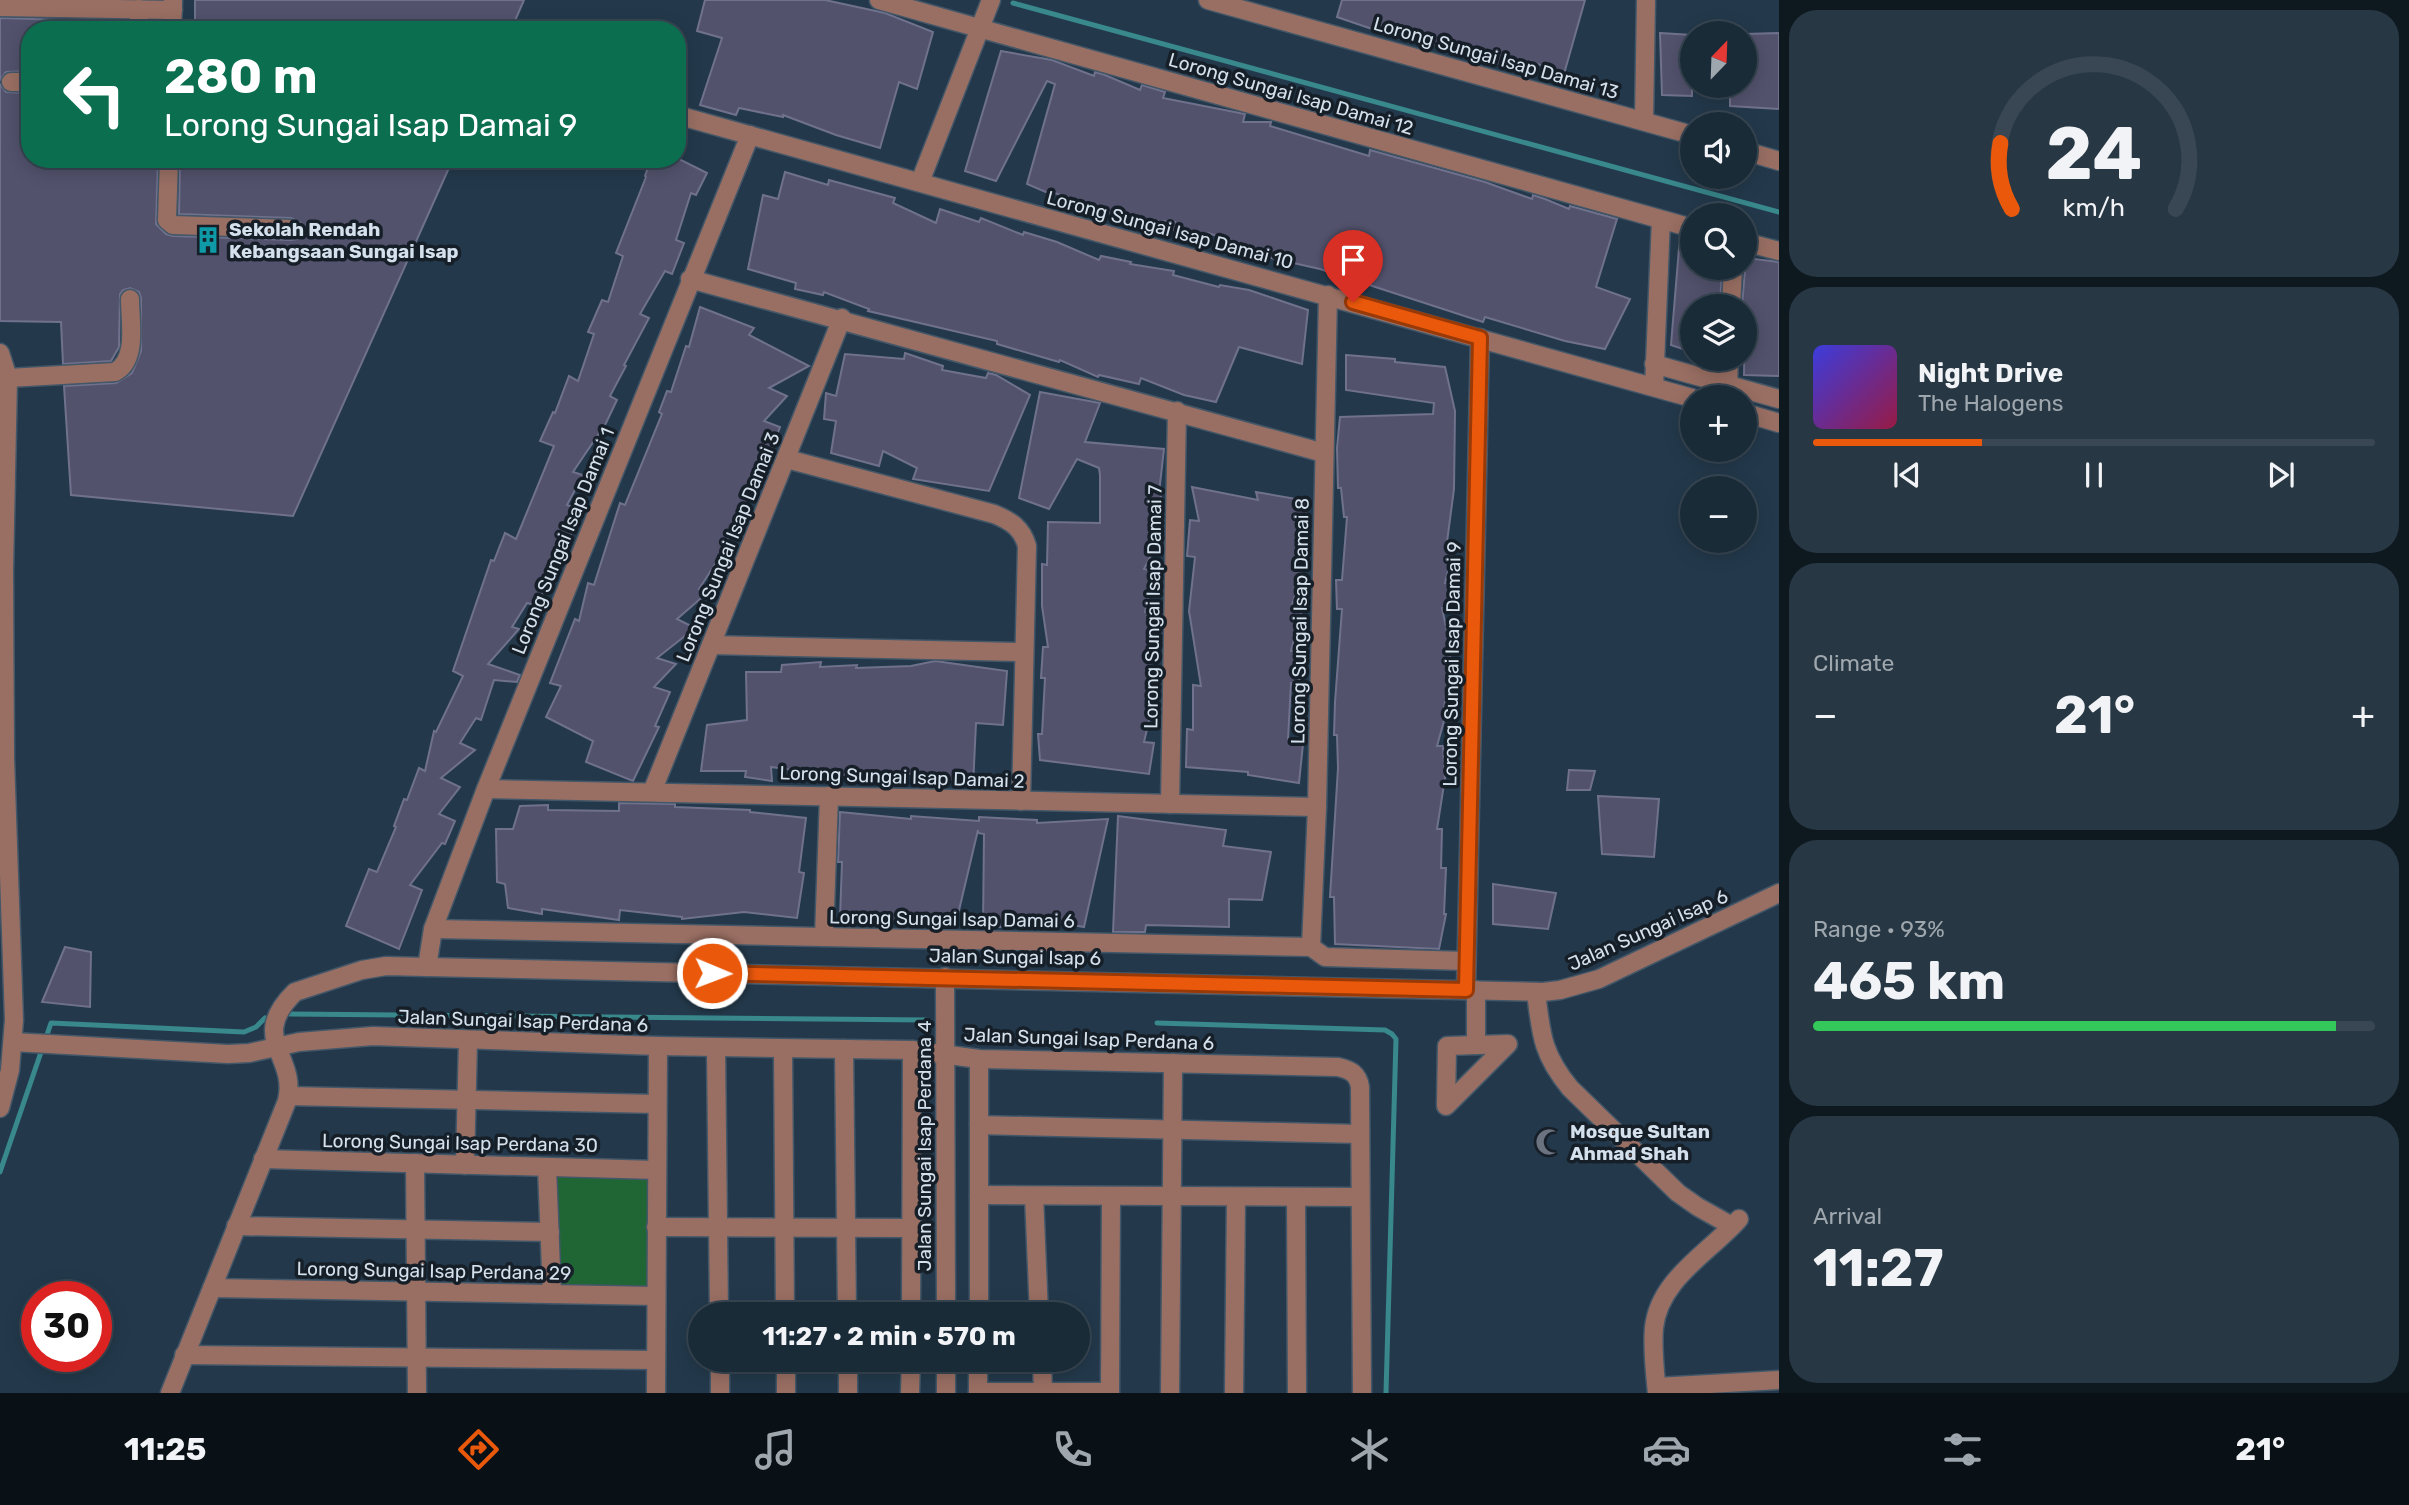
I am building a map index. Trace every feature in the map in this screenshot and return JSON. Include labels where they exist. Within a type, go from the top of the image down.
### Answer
[{"type":"street","name":"Lorong Sungai Isap Damai 12","points":[[879,0],[1680,225]]},
{"type":"street","points":[[920,182],[990,0]]},
{"type":"street","name":"Lorong Sungai Isap Damai 13","points":[[1208,0],[1680,132]]},
{"type":"street","points":[[1644,121],[1646,0]]},
{"type":"street","points":[[0,7],[139,9],[173,5]]},
{"type":"street","points":[[139,9],[139,21]]},
{"type":"street","points":[[11,82],[21,82]]},
{"type":"street","name":"Lorong Sungai Isap Damai 10","points":[[686,117],[1680,395]]},
{"type":"street","name":"Lorong Sungai Isap Damai 1","points":[[427,967],[433,929],[486,789],[750,135]]},
{"type":"street","points":[[1757,155],[1779,161]]},
{"type":"street","points":[[169,168],[167,220],[173,225],[291,229]]},
{"type":"street","points":[[1654,387],[1661,220]]},
{"type":"street","points":[[1757,245],[1779,251]]},
{"type":"street","points":[[690,279],[842,318],[1324,453]]},
{"type":"street","name":"Lorong Sungai Isap Damai 8","points":[[1311,947],[1317,807],[1328,295]]},
{"type":"street","points":[[5,380],[115,372],[123,368],[128,360],[130,347],[130,299]]},
{"type":"street","name":"Lorong Sungai Isap Damai 3","points":[[652,792],[842,318]]},
{"type":"street","name":"Lorong Sungai Isap Damai 9","points":[[1476,1045],[1466,961],[1480,338]]},
{"type":"street","points":[[0,353],[5,380],[2,571],[5,918],[13,1042],[10,1070],[0,1108]]},
{"type":"street","points":[[1654,365],[1728,385],[1729,371]]},
{"type":"street","points":[[1757,393],[1779,399]]},
{"type":"street","name":"Lorong Sungai Isap Damai 7","points":[[1170,804],[1177,411]]},
{"type":"street","points":[[1757,417],[1779,423]]},
{"type":"street","points":[[787,459],[994,514],[1016,526],[1024,536],[1027,546],[1021,801]]},
{"type":"street","points":[[711,645],[1023,652]]},
{"type":"street","name":"Lorong Sungai Isap Damai 2","points":[[486,789],[1317,807]]},
{"type":"street","points":[[824,937],[829,796]]},
{"type":"street","name":"Jalan Sungai Isap 6","points":[[276,1048],[275,1021],[295,992],[362,970],[386,966],[1536,992],[1560,990],[1599,979],[1779,893]]},
{"type":"street","name":"Lorong Sungai Isap Damai 6","points":[[433,929],[1311,947],[1325,957],[1466,961]]},
{"type":"street","name":"Jalan Sungai Isap Perdana 4","points":[[945,977],[946,1302]]},
{"type":"street","points":[[1536,992],[1543,1046],[1570,1088],[1678,1193],[1698,1207],[1736,1222],[1672,1284],[1661,1303],[1654,1330],[1657,1390],[1779,1380]]},
{"type":"street","name":"Jalan Sungai Isap Perdana 6","points":[[13,1042],[228,1055],[314,1040],[373,1036],[716,1048],[912,1050],[979,1059],[1347,1069],[1359,1079],[1362,1393]]},
{"type":"street","points":[[465,1165],[468,1040]]},
{"type":"street","points":[[656,1393],[658,1046]]},
{"type":"street","points":[[170,1393],[288,1096],[287,1071],[276,1048]]},
{"type":"street","points":[[716,1048],[719,1302]]},
{"type":"street","points":[[783,1049],[785,1302]]},
{"type":"street","points":[[844,1049],[847,1302]]},
{"type":"street","points":[[911,1302],[912,1050]]},
{"type":"street","points":[[979,1059],[979,1302]]},
{"type":"street","points":[[1170,1393],[1173,1063]]},
{"type":"street","points":[[288,1096],[657,1104]]},
{"type":"street","points":[[979,1125],[1360,1134]]},
{"type":"street","name":"Lorong Sungai Isap Perdana 30","points":[[263,1159],[656,1170]]},
{"type":"street","points":[[415,1163],[417,1393]]},
{"type":"street","points":[[547,1167],[552,1294]]},
{"type":"street","points":[[979,1195],[1360,1197]]},
{"type":"street","points":[[1034,1196],[1039,1302]]},
{"type":"street","points":[[978,1372],[978,1393],[1110,1392],[1111,1196]]},
{"type":"street","points":[[1234,1393],[1236,1197]]},
{"type":"street","points":[[1296,1197],[1297,1393]]},
{"type":"street","points":[[236,1226],[550,1232]]},
{"type":"street","points":[[656,1227],[911,1228]]},
{"type":"street","name":"Lorong Sungai Isap Perdana 29","points":[[212,1288],[656,1296]]},
{"type":"street","points":[[184,1356],[656,1360]]},
{"type":"street","points":[[720,1372],[720,1393]]},
{"type":"street","points":[[786,1372],[786,1393]]},
{"type":"street","points":[[848,1372],[848,1393]]},
{"type":"street","points":[[910,1393],[911,1372]]},
{"type":"street","points":[[946,1372],[946,1393]]},
{"type":"street","points":[[1042,1372],[1043,1393]]},
{"type":"green space","points":[[552,1172],[652,1175],[651,1291],[556,1291]]},
{"type":"building","points":[[195,0],[524,0],[515,21],[195,21]]},
{"type":"building","points":[[705,0],[825,0],[885,13],[933,32],[917,89],[899,82],[880,148],[783,115],[739,108],[736,115],[700,105],[722,38],[697,31]]},
{"type":"building","points":[[1342,0],[1585,0],[1564,74],[1530,61],[1528,71],[1506,66],[1460,54],[1462,49],[1426,44],[1427,41],[1373,26],[1372,29],[1337,17]]},
{"type":"building","points":[[0,18],[66,20],[21,21],[21,71],[6,72],[0,80]]},
{"type":"building","points":[[1660,33],[1680,34],[1680,96],[1662,95]]},
{"type":"building","points":[[1779,33],[1779,109],[1730,106],[1730,98],[1757,98],[1757,34]]},
{"type":"building","points":[[1001,51],[1052,60],[1094,76],[1095,72],[1140,90],[1142,85],[1165,92],[1163,98],[1245,114],[1243,122],[1271,122],[1270,126],[1369,156],[1370,150],[1485,182],[1532,199],[1533,195],[1569,209],[1570,206],[1617,219],[1596,287],[1630,299],[1605,349],[1565,341],[1485,317],[1483,322],[1320,269],[1253,254],[1255,248],[1208,233],[1205,241],[1173,230],[1175,222],[1129,219],[1049,191],[1048,193],[1027,184],[1055,84],[1047,81],[996,181],[965,171]]},
{"type":"building","name":"Sekolah Rendah Kebangsaan Sungai Isap","points":[[0,84],[6,92],[21,93],[21,168],[158,168],[156,224],[166,234],[173,236],[291,240],[297,239],[302,230],[301,223],[291,218],[179,214],[180,168],[449,168],[293,516],[71,495],[64,386],[116,383],[132,373],[141,351],[139,292],[130,288],[120,294],[119,347],[111,361],[63,364],[61,322],[0,321]]},
{"type":"building","points":[[686,162],[707,173],[696,195],[691,193],[676,240],[684,243],[672,274],[665,271],[640,314],[649,318],[610,396],[617,400],[606,423],[573,472],[583,475],[567,505],[580,510],[562,560],[553,580],[548,578],[539,606],[527,603],[512,627],[519,629],[488,664],[520,675],[517,682],[494,680],[481,720],[476,718],[460,743],[475,750],[441,778],[460,787],[439,814],[455,821],[445,844],[442,843],[410,885],[422,890],[399,949],[346,926],[369,869],[377,872],[396,827],[394,826],[404,799],[407,800],[419,768],[425,771],[434,731],[436,732],[463,676],[453,671],[491,560],[494,561],[505,533],[516,539],[554,446],[540,441],[553,412],[555,413],[569,376],[578,381],[594,334],[588,332],[602,300],[608,302],[623,256],[616,253],[648,168],[686,168]]},
{"type":"building","points":[[785,172],[828,185],[829,180],[895,198],[893,203],[936,223],[940,209],[979,222],[981,218],[1023,235],[1024,232],[1057,242],[1099,260],[1101,256],[1174,271],[1173,275],[1219,287],[1249,290],[1308,310],[1302,364],[1239,347],[1216,402],[1184,395],[1141,378],[1139,384],[1099,375],[1098,377],[1060,360],[1059,362],[997,344],[997,341],[868,311],[869,309],[824,292],[823,295],[795,289],[796,283],[748,269],[763,195],[778,199]]},
{"type":"building","points":[[1680,236],[1680,280],[1721,280],[1721,294],[1680,294],[1680,348],[1671,345]]},
{"type":"building","points":[[1757,259],[1779,262],[1779,376],[1744,375],[1744,371],[1757,371],[1757,294],[1743,294],[1744,280],[1757,280]]},
{"type":"building","points":[[700,307],[754,328],[749,335],[809,366],[769,388],[787,396],[764,421],[780,427],[753,497],[748,495],[721,555],[699,589],[707,593],[677,619],[695,628],[657,658],[676,664],[654,687],[670,692],[655,726],[659,727],[633,781],[586,762],[593,741],[546,717],[561,686],[550,683],[575,619],[579,621],[588,583],[594,585],[620,503],[625,505],[662,414],[659,412],[667,391],[671,392],[686,346],[689,347]]},
{"type":"building","points":[[905,353],[943,366],[942,370],[986,378],[988,373],[996,375],[1030,395],[989,491],[913,479],[917,468],[883,451],[879,466],[831,453],[836,421],[824,419],[826,393],[836,396],[845,354],[904,359]]},
{"type":"building","points":[[1346,355],[1445,367],[1455,411],[1454,489],[1447,542],[1455,542],[1445,583],[1450,584],[1449,609],[1442,608],[1451,650],[1444,710],[1447,710],[1437,746],[1443,746],[1445,778],[1437,829],[1442,829],[1441,868],[1446,868],[1446,914],[1439,949],[1335,944],[1334,897],[1330,897],[1338,768],[1337,735],[1334,735],[1335,702],[1342,609],[1337,609],[1336,580],[1342,580],[1347,517],[1344,517],[1341,488],[1338,488],[1337,448],[1340,417],[1433,414],[1434,403],[1346,390]]},
{"type":"building","points":[[1040,392],[1100,403],[1085,442],[1164,449],[1159,493],[1159,540],[1144,569],[1154,571],[1145,612],[1162,614],[1160,649],[1148,647],[1153,704],[1144,742],[1154,743],[1149,774],[1040,760],[1038,734],[1042,734],[1045,678],[1041,678],[1043,647],[1048,647],[1042,606],[1042,564],[1047,565],[1048,522],[1100,523],[1100,475],[1099,468],[1077,459],[1049,509],[1019,498]]},
{"type":"building","points":[[1192,487],[1258,500],[1256,492],[1308,501],[1303,533],[1306,534],[1304,565],[1291,609],[1302,610],[1291,651],[1300,652],[1300,685],[1291,683],[1288,740],[1303,744],[1299,783],[1248,775],[1248,772],[1186,767],[1187,729],[1193,730],[1193,685],[1201,686],[1189,611],[1195,557],[1187,556],[1190,520],[1199,521]]},
{"type":"building","points":[[935,661],[1007,671],[1003,725],[976,723],[973,786],[933,774],[897,774],[897,779],[849,773],[820,774],[771,767],[772,781],[745,777],[746,771],[701,771],[707,725],[747,720],[746,672],[781,672],[782,665],[821,662],[820,667],[857,665],[856,668],[911,666]]},
{"type":"building","points":[[1569,770],[1595,771],[1590,790],[1567,790]]},
{"type":"building","points":[[1598,796],[1659,799],[1654,857],[1602,854]]},
{"type":"building","points":[[619,803],[750,810],[806,818],[799,872],[804,873],[797,918],[744,912],[682,919],[620,910],[619,920],[542,909],[542,914],[508,908],[505,884],[497,882],[496,829],[513,829],[520,806],[548,805],[548,810],[619,811]]},
{"type":"building","points":[[840,812],[911,819],[911,816],[979,821],[979,817],[1037,820],[1037,823],[1108,819],[1084,927],[1034,918],[1033,927],[983,927],[984,834],[978,833],[978,830],[956,923],[900,914],[899,920],[840,918]]},
{"type":"building","points":[[1118,816],[1226,830],[1223,846],[1271,852],[1262,900],[1229,899],[1229,927],[1146,925],[1145,932],[1113,932]]},
{"type":"building","points":[[1493,884],[1556,893],[1548,929],[1493,924]]},
{"type":"building","points":[[65,947],[91,952],[90,1007],[42,1002]]},
{"type":"waterway","points":[[1013,3],[1779,212]]},
{"type":"waterway","points":[[290,1014],[928,1020]]},
{"type":"waterway","points":[[0,1172],[51,1023],[244,1032],[256,1027],[265,1018]]},
{"type":"waterway","points":[[1157,1023],[1385,1030],[1396,1039],[1386,1393]]},
{"type":"place","name":"Sekolah Rendah Kebangsaan Sungai Isap","points":[[208,240]]},
{"type":"place","name":"Mosque Sultan Ahmad Shah","points":[[1549,1142]]},
{"type":"route","points":[[712,973],[1466,990],[1480,338],[1353,302]]}]
